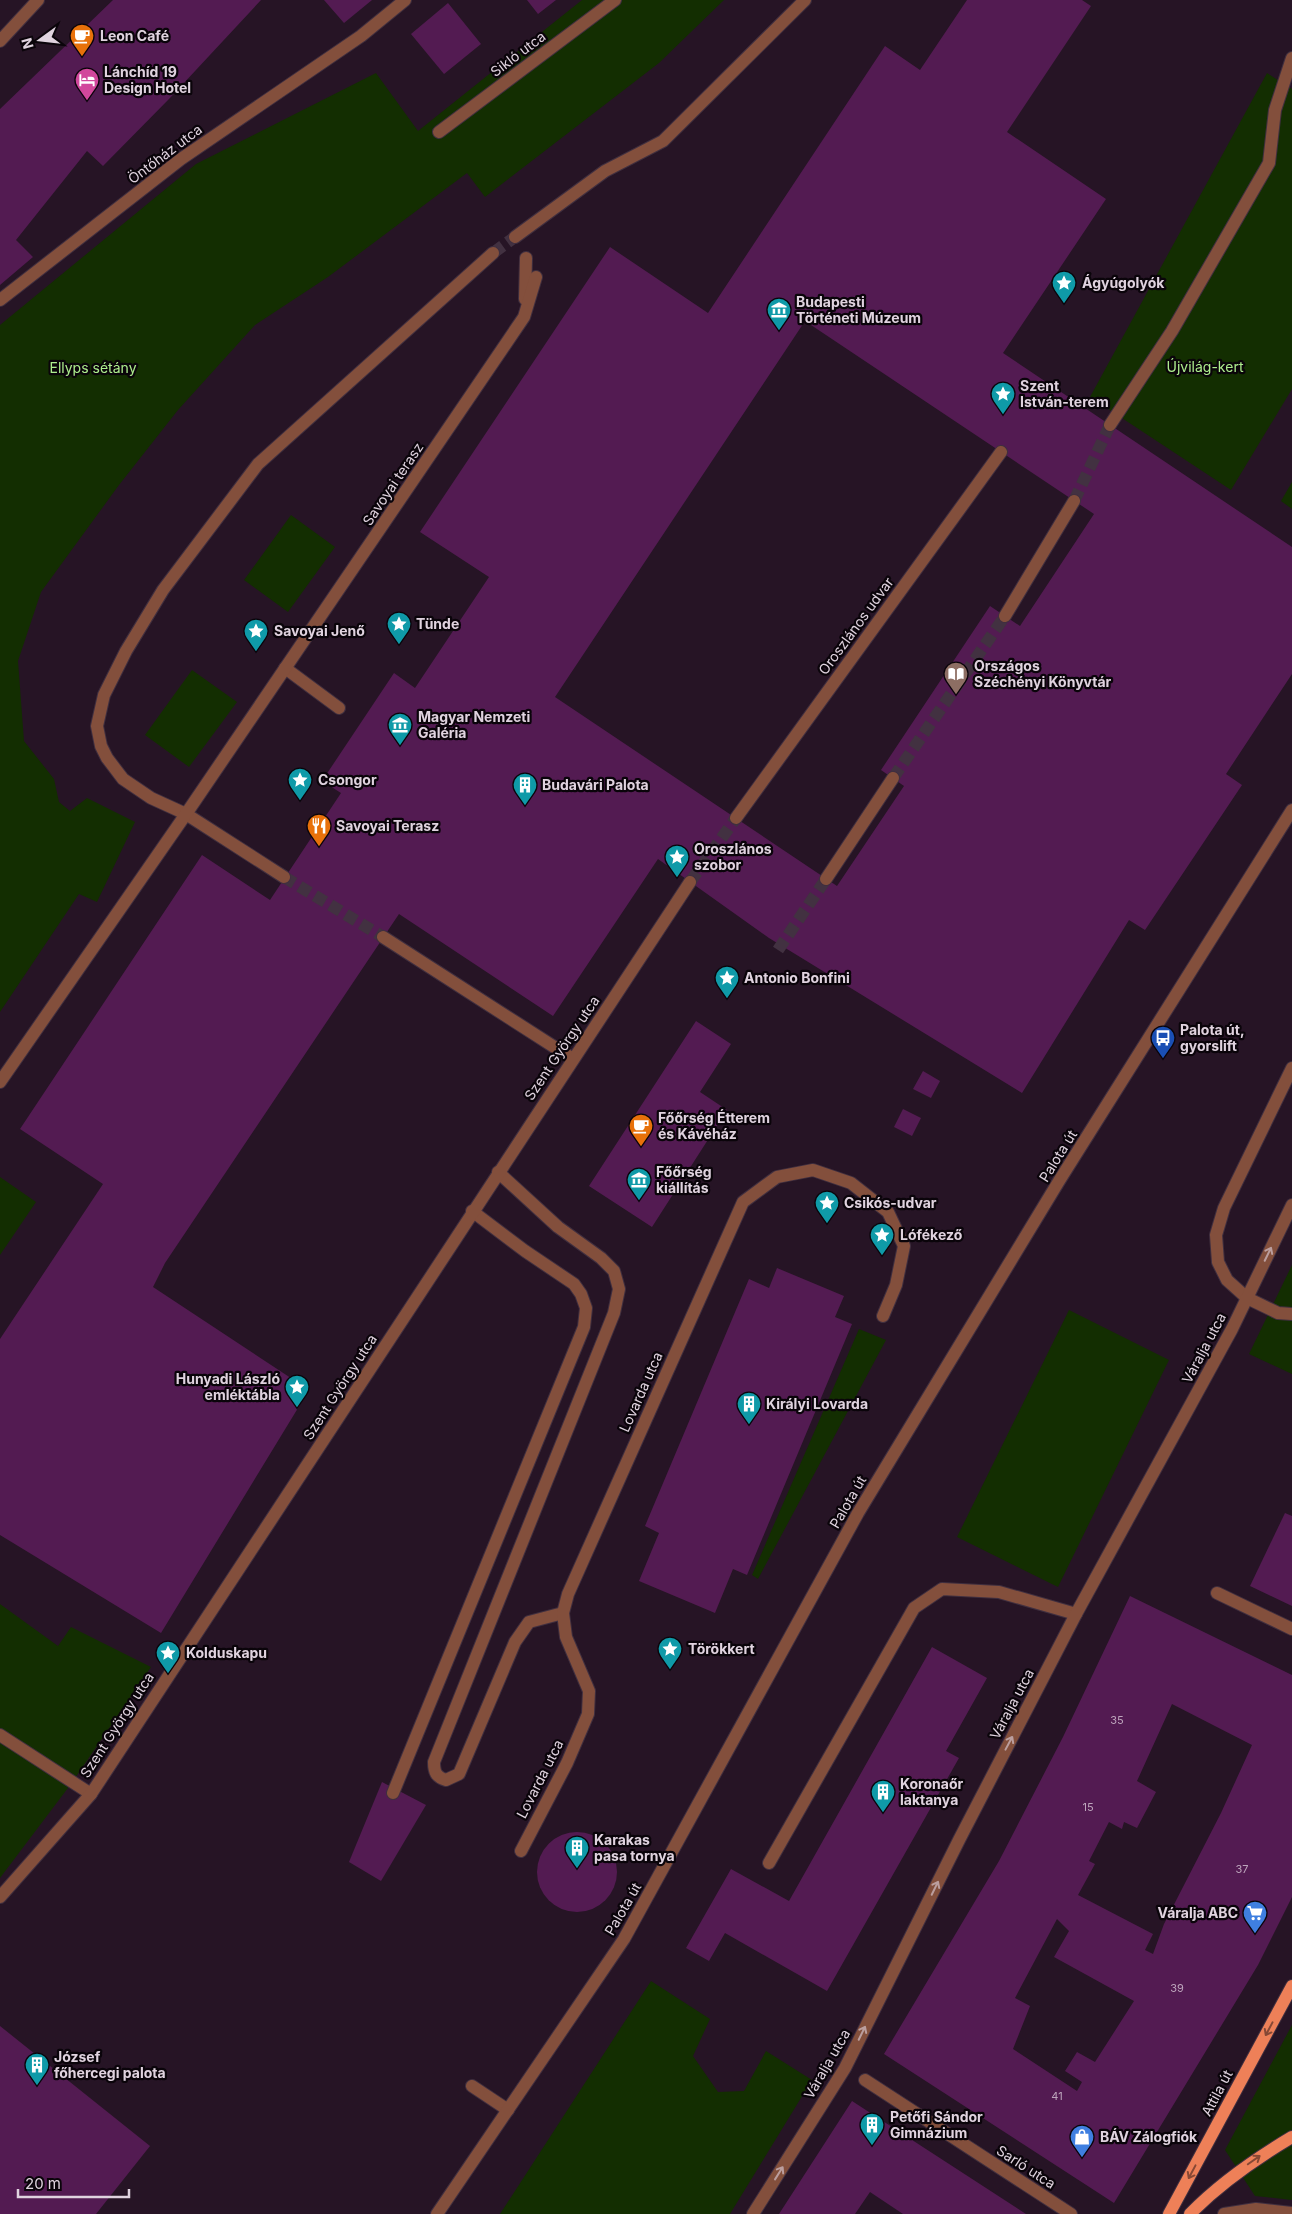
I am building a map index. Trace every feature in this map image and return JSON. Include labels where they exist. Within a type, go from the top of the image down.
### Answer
[{"type":"main road","name":"Attila út","points":[[1169,2214],[1292,1986]]},
{"type":"main road","points":[[1190,2214],[1207,2196],[1254,2159],[1292,2137]]},
{"type":"street","points":[[0,41],[38,0]]},
{"type":"street","name":"Öntőház utca","points":[[0,300],[181,159],[354,40],[405,0]]},
{"type":"street","name":"Sikló utca","points":[[439,132],[615,0]]},
{"type":"street","points":[[514,237],[605,171],[663,141],[805,0]]},
{"type":"street","points":[[1110,425],[1172,331],[1269,163],[1275,110],[1292,58]]},
{"type":"street","points":[[284,877],[186,814],[151,798],[124,779],[107,758],[101,746],[97,726],[104,696],[126,651],[163,590],[258,464],[493,253]]},
{"type":"street","points":[[524,317],[526,258]]},
{"type":"street","name":"Savoyai terasz","points":[[0,1082],[186,814],[524,317],[536,277]]},
{"type":"street","name":"Oroszlános udvar","points":[[736,818],[1001,452]]},
{"type":"street","points":[[1005,616],[1074,501]]},
{"type":"street","points":[[285,668],[339,708]]},
{"type":"street","points":[[826,878],[892,778]]},
{"type":"street","name":"Palota út","points":[[437,2214],[624,1939],[858,1513],[1059,1181],[1292,810]]},
{"type":"street","name":"Szent György utca","points":[[0,1897],[91,1794],[472,1211],[690,882]]},
{"type":"street","points":[[383,936],[573,1060]]},
{"type":"street","points":[[1292,1068],[1224,1208],[1216,1235],[1218,1262],[1227,1280],[1247,1298],[1278,1313],[1292,1314]]},
{"type":"street","name":"Lovarda utca","points":[[521,1851],[567,1763],[588,1714],[589,1691],[566,1638],[563,1612],[568,1594],[743,1202],[776,1177],[814,1170],[851,1183],[888,1212],[904,1246],[896,1285],[882,1316]]},
{"type":"street","points":[[498,1172],[558,1227],[602,1258],[614,1271],[619,1289],[614,1313],[434,1762],[434,1772],[439,1778],[446,1780],[460,1774],[515,1642],[529,1622],[563,1612]]},
{"type":"street","name":"Váralja utca","points":[[753,2214],[845,2068],[959,1840],[1076,1614],[1247,1298],[1292,1205]]},
{"type":"street","points":[[393,1793],[584,1327],[586,1308],[581,1294],[574,1284],[524,1251],[472,1211]]},
{"type":"street","points":[[769,1863],[914,1608],[942,1589],[999,1592],[1076,1614]]},
{"type":"street","points":[[1217,1593],[1292,1629]]},
{"type":"street","points":[[0,1735],[91,1794]]},
{"type":"street","name":"Sarló utca","points":[[865,2080],[1071,2214]]},
{"type":"street","points":[[472,2086],[508,2110]]},
{"type":"street","points":[[1224,2214],[1256,2209],[1292,2213]]},
{"type":"green space","name":"Ellyps sétány","points":[[582,0],[724,0],[659,63],[485,197],[467,173],[328,277],[255,325],[178,410],[119,485],[41,592],[18,661],[24,741],[54,779],[59,802],[70,811],[87,798],[135,822],[97,902],[79,894],[0,1012],[0,325],[196,164],[376,73],[418,131]]},
{"type":"green space","name":"Újvilág-kert","points":[[1267,73],[1292,89],[1292,389],[1231,490],[1090,397]]},
{"type":"green space","points":[[1292,482],[1292,509],[1281,501]]},
{"type":"green space","points":[[291,515],[335,547],[288,612],[244,580]]},
{"type":"green space","points":[[192,670],[237,702],[189,767],[145,735]]},
{"type":"green space","points":[[0,1177],[36,1202],[0,1255]]},
{"type":"green space","points":[[1292,1265],[1292,1374],[1249,1354]]},
{"type":"green space","points":[[1069,1310],[1169,1360],[1058,1587],[957,1537]]},
{"type":"green space","points":[[859,1329],[886,1340],[758,1579],[752,1575]]},
{"type":"green space","points":[[0,1604],[58,1646],[71,1627],[151,1667],[71,1784],[0,1878]]},
{"type":"green space","points":[[651,1981],[710,2019],[693,2056],[718,2092],[744,2091],[766,2051],[812,2080],[730,2214],[500,2214]]},
{"type":"green space","points":[[1292,2025],[1292,2200],[1255,2196],[1225,2150]]},
{"type":"building","points":[[113,0],[261,0],[169,99],[103,166],[87,151],[16,240],[33,257],[0,285],[0,109]]},
{"type":"building","points":[[324,0],[372,0],[344,23]]},
{"type":"building","points":[[527,0],[556,0],[538,14]]},
{"type":"building","name":"Budavári Palota","points":[[967,0],[1082,0],[1091,6],[1007,132],[1106,199],[1003,353],[1292,547],[1292,674],[1226,774],[1242,785],[1145,930],[1129,920],[1022,1093],[769,938],[658,859],[553,1016],[399,914],[165,1263],[153,1287],[309,1390],[161,1633],[0,1535],[0,1339],[103,1184],[20,1129],[202,855],[270,900],[341,793],[322,781],[394,673],[415,688],[489,577],[420,532],[610,247],[708,313],[885,46],[920,70]],"holes":[[[805,321],[1094,514],[1020,626],[990,606],[881,770],[904,786],[837,886],[555,697]]]},
{"type":"building","points":[[448,3],[481,44],[444,74],[411,34]]},
{"type":"building","points":[[696,1021],[731,1044],[700,1092],[727,1110],[652,1227],[589,1186]]},
{"type":"building","points":[[923,1071],[940,1081],[931,1098],[913,1089]]},
{"type":"building","points":[[903,1109],[921,1118],[912,1136],[894,1127]]},
{"type":"building","name":"Királyi Lovarda","points":[[777,1268],[844,1296],[835,1317],[852,1324],[747,1575],[733,1569],[715,1613],[639,1581],[659,1533],[645,1526],[749,1279],[769,1288]]},
{"type":"building","points":[[1285,1513],[1292,1516],[1292,1606],[1250,1586]]},
{"type":"building","points":[[1130,1596],[1292,1675],[1292,1897],[1258,1965],[1114,2203],[884,2054],[999,1861],[1063,1737]],"holes":[[[1172,1704],[1252,1745],[1221,1813],[1164,1924],[1153,1954],[1145,1950],[1153,1934],[1078,1895],[1095,1864],[1089,1861],[1109,1822],[1122,1829],[1124,1822],[1137,1828],[1156,1792],[1137,1781]],[[1057,1919],[1069,1931],[1054,1957],[1134,2001],[1095,2062],[1077,2052],[1065,2071],[1082,2082],[1077,2091],[1013,2049],[1030,2006],[1015,1998]]]},
{"type":"building","name":"Koronaőr laktanya","points":[[932,1647],[987,1678],[946,1751],[959,1758],[827,1991],[725,1933],[709,1961],[686,1948],[731,1869],[789,1901]]},
{"type":"building","points":[[382,1782],[426,1805],[381,1881],[349,1862]]},
{"type":"building","name":"Karakas pasa tornya","points":[[569,1832],[585,1832],[606,1843],[617,1864],[617,1880],[606,1901],[585,1912],[569,1912],[555,1906],[543,1894],[537,1880],[537,1864],[543,1850],[555,1838]]},
{"type":"building","name":"József főhercegi palota","points":[[0,2026],[150,2146],[96,2214],[0,2214]]},
{"type":"building","name":"Petőfi Sándor Gimnázium","points":[[852,2101],[1026,2214],[903,2214],[870,2192],[855,2214],[779,2214]]},
{"type":"tunnel","points":[[493,253],[515,237]]},
{"type":"tunnel","points":[[1074,501],[1110,425]]},
{"type":"tunnel","points":[[893,778],[1005,616]]},
{"type":"tunnel","points":[[690,882],[736,818]]},
{"type":"tunnel","points":[[284,877],[383,937]]},
{"type":"tunnel","points":[[778,950],[826,879]]},
{"type":"place","name":"Leon Café","points":[[82,57]]},
{"type":"place","name":"Lánchíd 19 Design Hotel","points":[[87,101]]},
{"type":"place","name":"Ágyúgolyók","points":[[1064,304]]},
{"type":"place","name":"Budapesti Történeti Múzeum","points":[[779,331]]},
{"type":"place","name":"Szent István-terem","points":[[1003,415]]},
{"type":"place","name":"Tünde","points":[[399,645]]},
{"type":"place","name":"Savoyai Jenő","points":[[256,652]]},
{"type":"place","name":"Országos Széchényi Könyvtár","points":[[956,695]]},
{"type":"place","name":"Magyar Nemzeti Galéria","points":[[400,746]]},
{"type":"place","name":"Csongor","points":[[300,801]]},
{"type":"place","name":"Budavári Palota","points":[[525,806]]},
{"type":"place","name":"Savoyai Terasz","points":[[319,847]]},
{"type":"place","name":"Oroszlános szobor","points":[[677,878]]},
{"type":"place","name":"Antonio Bonfini","points":[[727,999]]},
{"type":"place","name":"Palota út, gyorslift","points":[[1163,1059]]},
{"type":"place","name":"Főőrség Étterem és Kávéház","points":[[641,1147]]},
{"type":"place","name":"Főőrség kiállítás","points":[[639,1201]]},
{"type":"place","name":"Csikós-udvar","points":[[827,1224]]},
{"type":"place","name":"Lófékező","points":[[882,1256]]},
{"type":"place","name":"Hunyadi László emléktábla","points":[[297,1408]]},
{"type":"place","name":"Királyi Lovarda","points":[[749,1425]]},
{"type":"place","name":"Törökkert","points":[[670,1670]]},
{"type":"place","name":"Kolduskapu","points":[[168,1674]]},
{"type":"place","name":"Koronaőr laktanya","points":[[883,1813]]},
{"type":"place","name":"Karakas pasa tornya","points":[[577,1869]]},
{"type":"place","name":"Váralja ABC","points":[[1255,1934]]},
{"type":"place","name":"József főhercegi palota","points":[[37,2086]]},
{"type":"place","name":"Petőfi Sándor Gimnázium","points":[[872,2146]]},
{"type":"place","name":"BÁV Zálogfiók","points":[[1082,2158]]}]
